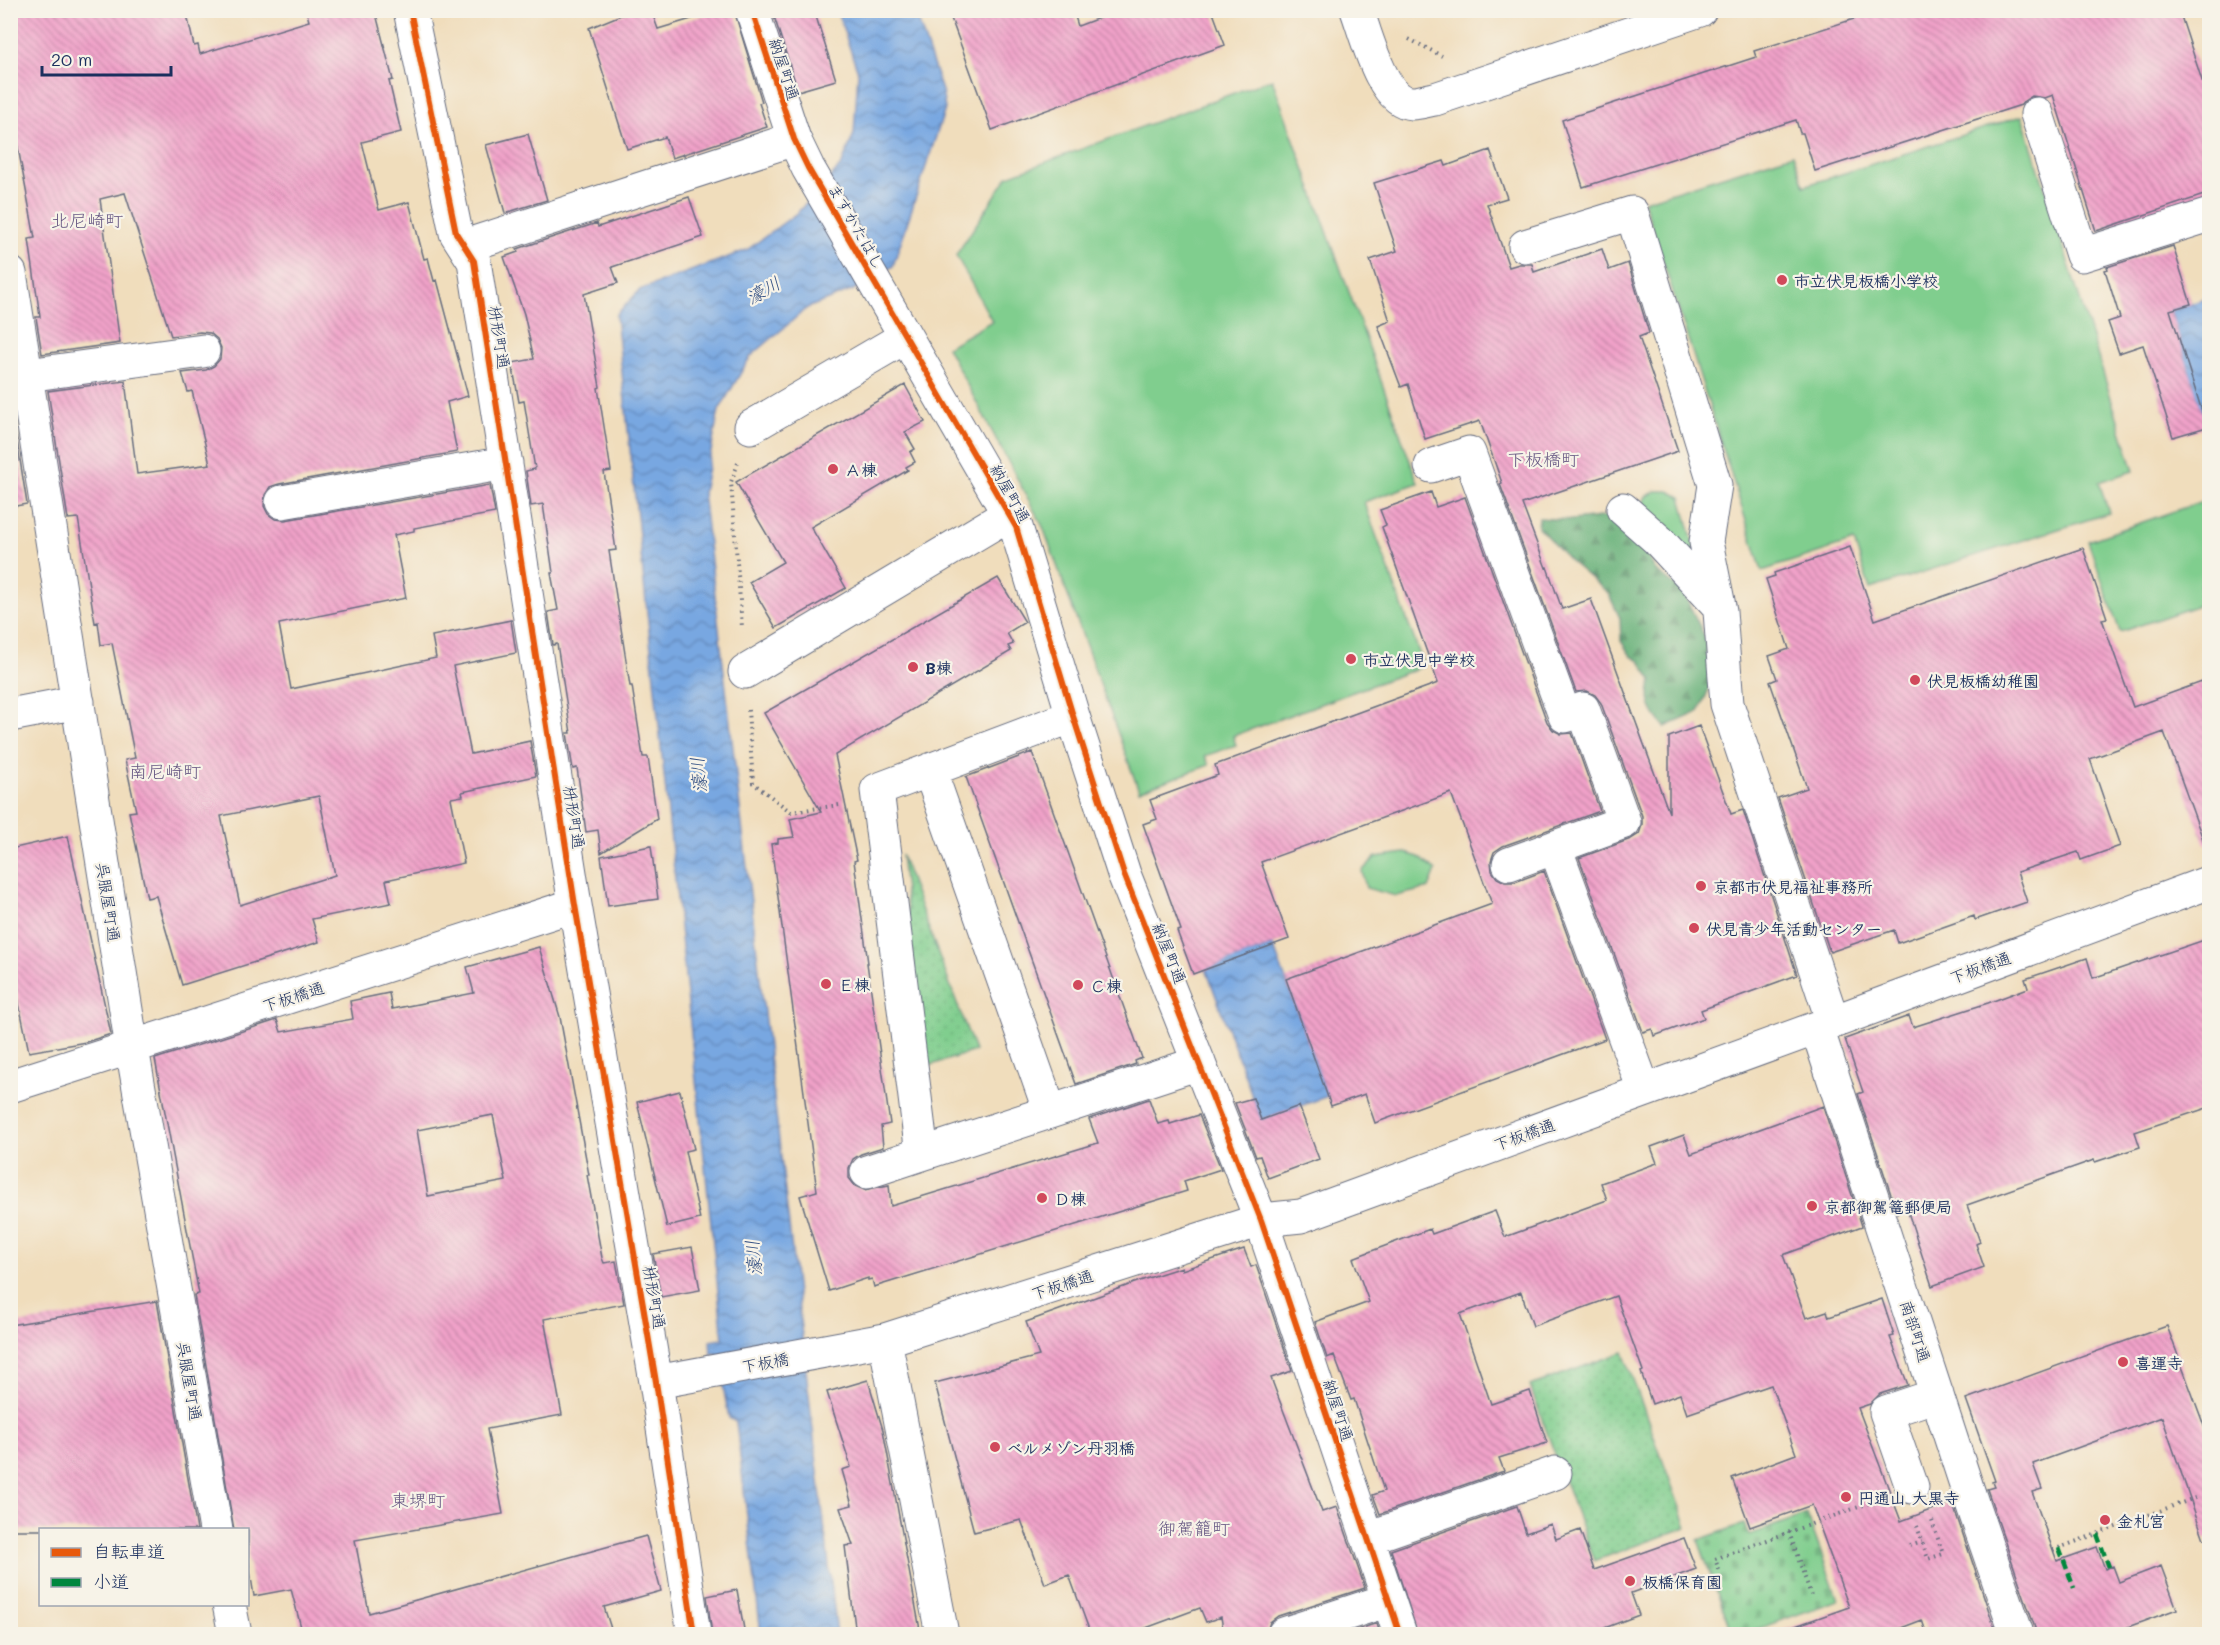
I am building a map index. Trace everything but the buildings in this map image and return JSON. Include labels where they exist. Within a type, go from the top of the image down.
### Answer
[{"type":"street","name":"枡形町通","points":[[410,10],[456,233],[474,261],[575,905],[656,1382],[694,1635]]},
{"type":"street","name":"納屋町通","points":[[752,10],[801,153]]},
{"type":"street","points":[[1357,10],[1384,80],[1392,94],[1410,103],[1435,99],[1700,10]]},
{"type":"street","points":[[2037,114],[2082,255],[2210,215]]},
{"type":"street","points":[[465,246],[801,153]]},
{"type":"street","name":"ますかたはし","points":[[801,153],[882,298]]},
{"type":"street","name":"南部町通","points":[[1525,246],[1632,213],[1715,485],[1706,542],[1719,606],[1727,704],[1936,1395],[2017,1635]]},
{"type":"street","name":"呉服屋町通","points":[[10,273],[21,368],[78,702],[132,1048],[216,1528]]},
{"type":"street","name":"納屋町通","points":[[882,298],[1016,526],[1073,716],[1124,874],[1261,1220],[1400,1635]]},
{"type":"street","points":[[751,427],[905,337]]},
{"type":"street","points":[[21,368],[203,351]]},
{"type":"street","points":[[1431,466],[1469,453],[1565,716],[1583,709],[1624,822],[1509,864]]},
{"type":"street","points":[[282,502],[506,463]]},
{"type":"street","points":[[1623,509],[1658,540],[1719,606]]},
{"type":"street","points":[[745,672],[1008,514]]},
{"type":"street","points":[[10,715],[78,702]]},
{"type":"street","points":[[922,1154],[877,790],[1073,716]]},
{"type":"street","points":[[930,771],[1050,1112]]},
{"type":"street","points":[[1555,847],[1644,1090]]},
{"type":"street","name":"下板橋通","points":[[828,1351],[885,1340],[1261,1220],[1301,1216],[2210,882]]},
{"type":"street","name":"下板橋通","points":[[10,1086],[575,905]]},
{"type":"street","points":[[867,1172],[1199,1063]]},
{"type":"street","points":[[885,1340],[942,1635]]},
{"type":"street","name":"下板橋","points":[[656,1382],[828,1351]]},
{"type":"street","points":[[1912,1487],[1886,1412],[1936,1395]]},
{"type":"street","points":[[1368,1538],[1556,1473]]},
{"type":"street","points":[[1284,1635],[1388,1600]]},
{"type":"street","points":[[230,1606],[235,1635]]},
{"type":"path","points":[[2206,10],[2210,19]]},
{"type":"path","points":[[1400,34],[1447,58]]},
{"type":"path","points":[[1719,1570],[1715,1558],[1912,1487]]},
{"type":"path","points":[[2053,1550],[2195,1498]]},
{"type":"path","points":[[1916,1526],[1928,1560],[1943,1554],[1932,1521]]},
{"type":"path","points":[[1789,1532],[1811,1594]]},
{"type":"path","points":[[1910,1546],[1922,1542]]},
{"type":"green space","points":[[1272,79],[1418,483],[1364,502],[1424,666],[1233,736],[1236,745],[1205,756],[1209,765],[1139,791],[1043,527],[947,347],[992,321],[956,255],[1008,176]]},
{"type":"green space","points":[[2022,116],[2134,471],[2099,482],[2109,513],[1870,589],[1854,541],[1762,571],[1644,201],[1793,154],[1804,186]]},
{"type":"green space","points":[[1656,491],[1669,491],[1681,497],[1701,573],[1643,507],[1645,497]]},
{"type":"green space","points":[[2209,499],[2209,581],[2200,585],[2205,603],[2120,632],[2088,541]]},
{"type":"green space","points":[[1610,516],[1624,528],[1648,557],[1656,571],[1683,592],[1704,635],[1712,682],[1699,712],[1665,727],[1656,716],[1649,700],[1652,680],[1640,661],[1631,656],[1621,641],[1620,618],[1608,593],[1570,561],[1538,527],[1539,518],[1572,520]]},
{"type":"green space","points":[[1405,853],[1419,857],[1436,871],[1429,888],[1396,896],[1366,888],[1362,871],[1376,857]]},
{"type":"green space","points":[[901,855],[975,1051],[925,1067]]},
{"type":"green space","points":[[1623,1352],[1687,1527],[1594,1561],[1530,1386]]},
{"type":"green space","points":[[1807,1514],[1838,1600],[1743,1634],[1732,1634],[1698,1540],[1744,1524],[1749,1535]]},
{"type":"water","name":"濠川","points":[[837,11],[915,11],[942,91],[945,109],[893,266],[853,290],[807,308],[750,357],[719,410],[703,493],[837,1634],[761,1634],[736,1422],[729,1418],[717,1353],[711,1354],[710,1341],[723,1339],[616,315],[640,290],[747,250],[798,212],[841,166],[854,134],[858,72]]},
{"type":"water","points":[[2209,298],[2209,436],[2170,310]]},
{"type":"water","points":[[1273,945],[1328,1096],[1261,1120],[1206,969]]},
{"type":"marked path","points":[[2097,1534],[2109,1567]]},
{"type":"marked path","points":[[2059,1548],[2074,1588]]},
{"type":"cycle path","points":[[410,10],[456,233],[474,261],[575,905],[656,1382],[694,1634]]},
{"type":"cycle path","points":[[752,10],[794,139],[808,168],[1016,527],[1124,874],[1261,1220],[1400,1634]]},
{"type":"place","name":"市立伏見板橋小学校","points":[[1782,280]]},
{"type":"place","name":"Ａ棟","points":[[833,469]]},
{"type":"place","name":"市立伏見中学校","points":[[1351,659]]},
{"type":"place","name":"B棟","points":[[913,667]]},
{"type":"place","name":"伏見板橋幼稚園","points":[[1915,680]]},
{"type":"place","name":"京都市伏見福祉事務所","points":[[1701,886]]},
{"type":"place","name":"伏見青少年活動センター","points":[[1694,928]]},
{"type":"place","name":"Ｅ棟","points":[[826,984]]},
{"type":"place","name":"Ｃ棟","points":[[1078,985]]},
{"type":"place","name":"Ｄ棟","points":[[1042,1198]]},
{"type":"place","name":"京都御駕篭郵便局","points":[[1812,1206]]},
{"type":"place","name":"喜運寺","points":[[2123,1362]]},
{"type":"place","name":"ベルメゾン丹羽橋","points":[[995,1447]]},
{"type":"place","name":"円通山 大黒寺","points":[[1846,1497]]},
{"type":"place","name":"金札宮","points":[[2105,1520]]},
{"type":"place","name":"板橋保育園","points":[[1630,1581]]},
{"type":"district","name":"北尼崎町","points":[[87,220]]},
{"type":"district","name":"下板橋町","points":[[1543,459]]},
{"type":"district","name":"南尼崎町","points":[[165,771]]},
{"type":"district","name":"東堺町","points":[[418,1500]]},
{"type":"district","name":"御駕籠町","points":[[1194,1528]]}]
